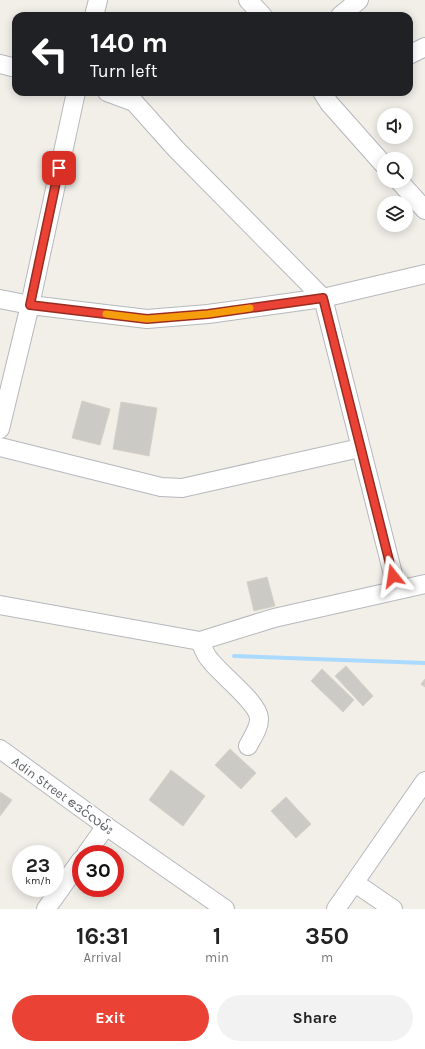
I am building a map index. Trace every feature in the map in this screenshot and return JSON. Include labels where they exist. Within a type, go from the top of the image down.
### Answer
[{"type":"street","points":[[95,12],[98,0]]},
{"type":"street","points":[[248,0],[259,12]]},
{"type":"street","points":[[345,12],[359,0]]},
{"type":"street","points":[[413,54],[425,47]]},
{"type":"street","points":[[0,64],[12,67]]},
{"type":"street","points":[[0,429],[30,305],[75,96]]},
{"type":"street","points":[[118,96],[134,102],[176,149],[323,298],[397,590]]},
{"type":"street","points":[[330,96],[377,156]]},
{"type":"street","points":[[405,188],[425,210]]},
{"type":"street","points":[[0,299],[30,305],[147,319],[208,314],[323,298],[425,274]]},
{"type":"street","points":[[0,447],[162,487],[182,488],[360,448]]},
{"type":"street","points":[[205,651],[274,618],[425,584]]},
{"type":"street","points":[[0,605],[205,651],[252,703],[258,712],[260,717],[258,724],[248,746]]},
{"type":"street","name":"Adin Street ဧဒင်လမ်း","points":[[0,749],[106,826],[225,909]]},
{"type":"street","points":[[336,909],[425,781]]},
{"type":"street","points":[[92,845],[106,826]]},
{"type":"street","points":[[46,909],[72,873]]},
{"type":"street","points":[[354,883],[393,909]]},
{"type":"building","points":[[82,401],[110,409],[100,445],[72,438]]},
{"type":"building","points":[[121,402],[157,408],[149,456],[113,449]]},
{"type":"building","points":[[267,577],[275,606],[254,611],[247,582]]},
{"type":"building","points":[[346,666],[373,696],[363,706],[335,676]]},
{"type":"building","points":[[322,669],[354,700],[343,712],[311,681]]},
{"type":"building","points":[[425,679],[425,687],[421,684]]},
{"type":"building","points":[[230,749],[256,773],[241,789],[215,765]]},
{"type":"building","points":[[171,770],[205,796],[183,826],[149,800]]},
{"type":"building","points":[[0,792],[12,800],[0,816]]},
{"type":"building","points":[[286,797],[311,824],[296,838],[271,811]]},
{"type":"waterway","points":[[234,656],[425,663]]},
{"type":"slow traffic","points":[[106,314],[147,319],[208,314],[250,308]]},
{"type":"route","points":[[59,168],[30,305],[147,319],[208,314],[323,298],[393,576]]}]
